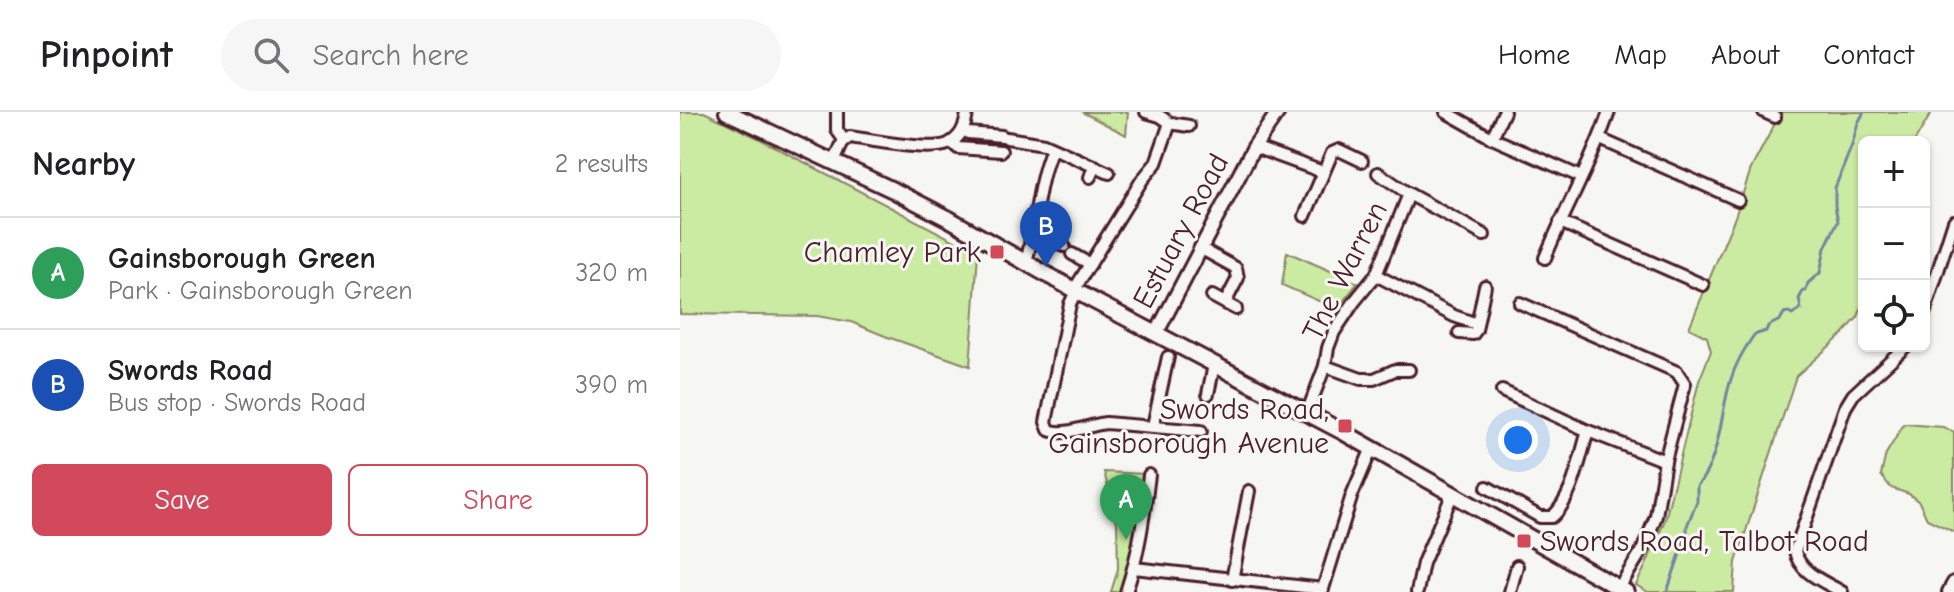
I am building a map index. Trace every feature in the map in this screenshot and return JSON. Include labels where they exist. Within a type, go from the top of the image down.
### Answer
[{"type":"main road","points":[[727,112],[909,198],[1372,448],[1622,590]]},
{"type":"street","points":[[837,112],[837,130],[844,140]]},
{"type":"street","points":[[834,162],[844,140],[850,137],[939,146],[952,142],[963,130],[967,112]]},
{"type":"street","points":[[1146,112],[1170,123],[1189,126]]},
{"type":"street","name":"Estuary Road","points":[[1156,334],[1254,147],[1278,112]]},
{"type":"street","points":[[1446,112],[1492,138],[1581,177]]},
{"type":"street","points":[[1492,138],[1504,112]]},
{"type":"street","points":[[1545,258],[1600,139],[1609,112]]},
{"type":"street","points":[[1764,112],[1775,117]]},
{"type":"street","points":[[1170,123],[1156,163],[1142,180],[1075,290],[1046,422],[1049,430],[1058,433],[1106,423],[1201,431]]},
{"type":"street","points":[[963,130],[1044,144],[1109,173]]},
{"type":"street","points":[[1600,139],[1738,200]]},
{"type":"street","points":[[952,142],[958,148],[1001,151]]},
{"type":"street","points":[[1254,147],[1323,172]]},
{"type":"street","points":[[1026,263],[1043,169],[1052,148]]},
{"type":"street","points":[[1305,216],[1332,153],[1339,150],[1362,161]]},
{"type":"street","points":[[1090,177],[1095,166]]},
{"type":"street","points":[[1378,173],[1409,194],[1484,235]]},
{"type":"street","name":"The Warren","points":[[1307,413],[1334,332],[1376,275],[1409,194]]},
{"type":"street","points":[[1930,295],[1954,221]]},
{"type":"street","points":[[1560,222],[1703,285]]},
{"type":"street","points":[[1033,233],[1090,264]]},
{"type":"street","points":[[1200,248],[1236,268],[1238,278],[1225,303]]},
{"type":"street","points":[[1376,275],[1454,316],[1477,324]]},
{"type":"street","points":[[1459,333],[1473,334],[1485,286]]},
{"type":"street","points":[[1212,296],[1236,309]]},
{"type":"street","points":[[1520,303],[1677,372],[1685,384],[1665,461],[1656,516],[1622,590]]},
{"type":"street","points":[[1842,592],[1806,571],[1797,561],[1795,551],[1845,408],[1853,395],[1900,352]]},
{"type":"street","points":[[1153,426],[1168,357]]},
{"type":"street","points":[[1208,394],[1214,365]]},
{"type":"street","points":[[1325,366],[1361,379],[1374,379],[1395,370],[1409,370]]},
{"type":"street","points":[[1502,391],[1588,431],[1665,461]]},
{"type":"street","points":[[1487,487],[1540,517],[1552,517],[1564,503],[1572,484],[1588,431]]},
{"type":"street","points":[[1134,568],[1322,591],[1352,495],[1372,448]]},
{"type":"street","points":[[1126,592],[1145,513],[1149,475]]},
{"type":"street","points":[[1232,580],[1249,491]]},
{"type":"street","points":[[1417,592],[1423,563],[1453,493]]},
{"type":"street","points":[[1510,592],[1517,566]]},
{"type":"street","points":[[1949,592],[1954,583]]},
{"type":"green space","points":[[680,112],[704,112],[978,253],[970,366],[851,322],[817,316],[680,314]]},
{"type":"green space","points":[[1082,112],[1128,112],[1126,135]]},
{"type":"green space","points":[[1781,112],[1932,112],[1918,136],[1858,136],[1858,317],[1796,376],[1736,562],[1734,592],[1648,592],[1636,585],[1665,520],[1699,381],[1711,351],[1707,337],[1689,328],[1735,217],[1751,169]]},
{"type":"green space","points":[[1287,252],[1358,283],[1337,309],[1282,285]]},
{"type":"green space","points":[[1904,424],[1943,427],[1954,432],[1954,532],[1927,519],[1919,502],[1909,494],[1891,488],[1881,475],[1886,454]]},
{"type":"green space","points":[[1104,472],[1146,474],[1142,506],[1131,507],[1130,514],[1139,519],[1122,592],[1111,592],[1118,569],[1117,523]]},
{"type":"waterway","points":[[1667,592],[1697,501],[1697,486],[1711,463],[1735,367],[1754,335],[1766,331],[1784,313],[1792,315],[1801,309],[1799,299],[1803,291],[1820,273],[1825,248],[1838,221],[1835,188],[1864,112]]},
{"type":"place","name":"Chamley Park","points":[[997,252]]},
{"type":"place","name":"Swords Road","points":[[1046,267]]},
{"type":"place","name":"Swords Road, Gainsborough Avenue","points":[[1345,426]]},
{"type":"place","name":"Gainsborough Green","points":[[1126,540]]},
{"type":"place","name":"Swords Road, Talbot Road","points":[[1524,541]]}]
